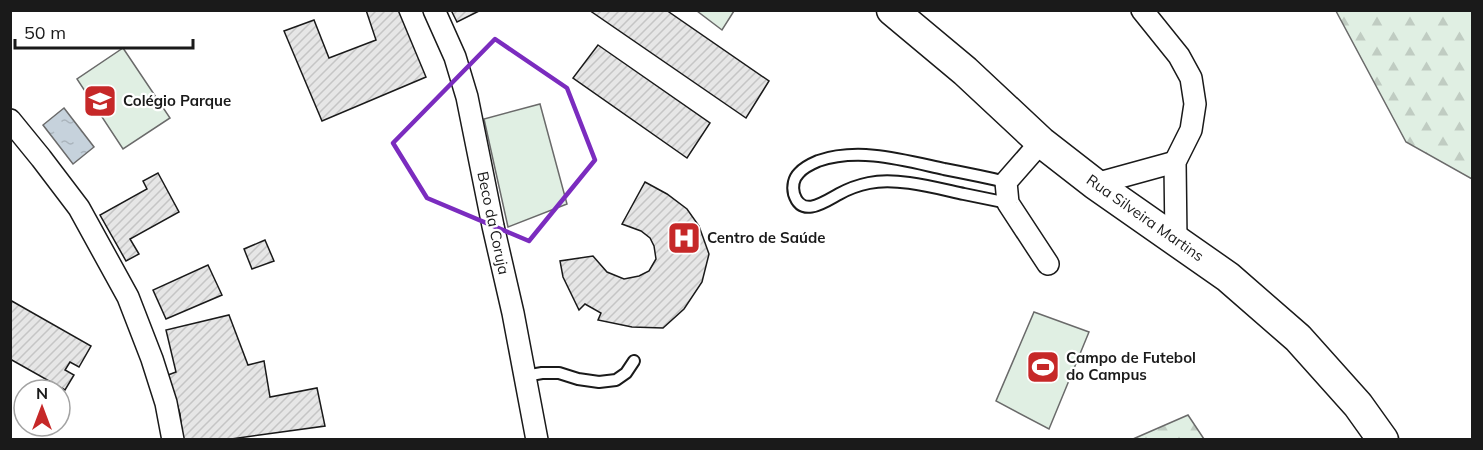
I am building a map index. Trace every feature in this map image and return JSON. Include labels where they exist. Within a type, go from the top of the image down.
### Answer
[{"type":"main road","name":"Rua Silveira Martins","points":[[892,10],[965,70],[1041,142],[1095,184],[1228,277],[1298,338],[1358,405],[1383,440]]},
{"type":"street","name":"Beco da Coruja","points":[[434,10],[455,57],[467,97],[537,440]]},
{"type":"street","points":[[1142,10],[1179,56],[1191,78],[1195,104],[1191,130],[1175,162],[1176,240]]},
{"type":"street","points":[[10,120],[79,208],[128,297],[153,359],[166,403],[173,440]]},
{"type":"street","points":[[1041,142],[1006,182],[1008,203],[1048,264]]},
{"type":"street","points":[[1095,184],[1175,162]]},
{"type":"lane","points":[[1006,182],[865,155],[841,156],[812,164],[802,169],[796,176],[793,186],[798,202],[814,207],[839,194],[870,183],[896,182],[927,185],[1008,203]]},
{"type":"lane","points":[[525,376],[559,373],[599,382],[616,380],[626,373],[634,361]]},
{"type":"highlighted area","points":[[495,39],[567,88],[595,160],[529,241],[427,198],[393,143]]},
{"type":"green space","points":[[697,11],[734,11],[722,30]]},
{"type":"green space","points":[[1336,11],[1472,11],[1472,179],[1406,142]]},
{"type":"green space","points":[[123,48],[170,118],[123,149],[77,79]]},
{"type":"green space","points":[[540,104],[567,204],[508,227],[484,119]]},
{"type":"green space","name":"Campo de Futebol do Campus","points":[[1034,312],[1089,332],[1049,429],[996,401]]},
{"type":"green space","points":[[1188,415],[1204,439],[1133,439]]},
{"type":"water","points":[[64,108],[94,147],[73,164],[43,125]]},
{"type":"building","points":[[366,10],[398,10],[426,77],[322,121],[284,31],[314,20],[329,58],[376,40]]},
{"type":"building","points":[[451,10],[481,10],[457,22]]},
{"type":"building","points":[[589,10],[666,10],[769,81],[746,118]]},
{"type":"building","points":[[598,45],[710,123],[687,158],[573,78]]},
{"type":"building","points":[[158,173],[179,212],[130,239],[139,254],[126,261],[100,215],[147,189],[143,181]]},
{"type":"building","points":[[645,182],[667,194],[687,209],[699,226],[709,254],[702,282],[684,309],[663,328],[632,327],[598,320],[601,313],[585,304],[579,310],[563,277],[560,261],[593,256],[607,272],[624,279],[649,271],[656,259],[650,238],[641,231],[622,224]]},
{"type":"building","points":[[265,240],[274,261],[252,269],[244,249]]},
{"type":"building","points":[[208,265],[222,295],[166,319],[153,290]]},
{"type":"building","points":[[10,300],[91,346],[79,367],[70,362],[65,370],[74,375],[72,378],[44,378],[10,359]]},
{"type":"building","points":[[229,315],[248,365],[264,361],[270,397],[317,388],[325,426],[224,440],[183,440],[180,414],[168,375],[176,372],[166,330]]},
{"type":"place","name":"Colégio Parque","points":[[100,101]]},
{"type":"place","name":"Centro de Saúde","points":[[684,238]]},
{"type":"place","name":"Campo de Futebol do Campus","points":[[1043,367]]}]
